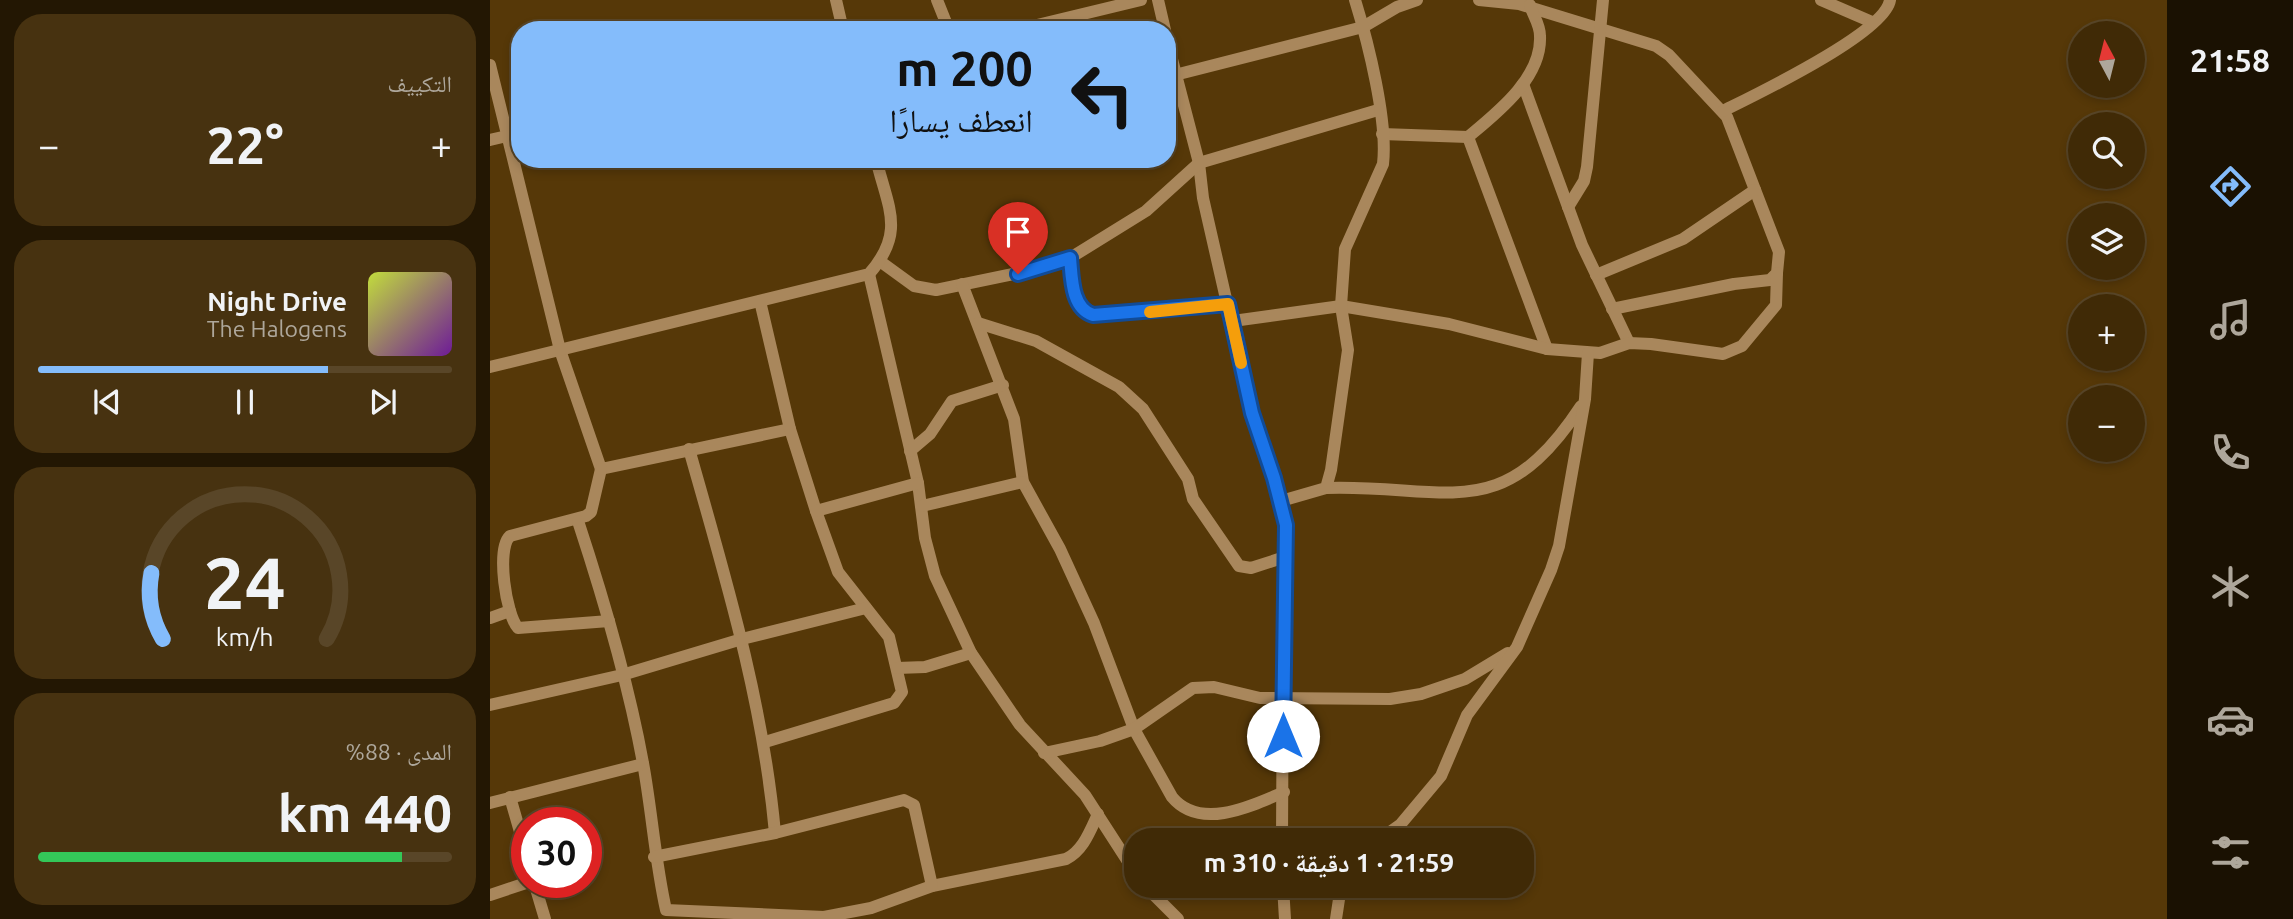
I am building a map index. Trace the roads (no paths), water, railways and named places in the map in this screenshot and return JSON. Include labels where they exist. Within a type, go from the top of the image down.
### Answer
[{"type":"street","points":[[836,0],[841,21]]},
{"type":"street","points":[[937,0],[945,21]]},
{"type":"street","points":[[1054,21],[1141,0]]},
{"type":"street","points":[[1158,0],[1163,21]]},
{"type":"street","points":[[1326,488],[1331,470],[1348,350],[1342,306],[1347,240],[1383,164],[1378,110],[1363,27],[1355,0]]},
{"type":"street","points":[[1176,75],[1363,27],[1397,7],[1417,0]]},
{"type":"street","points":[[1233,321],[1342,306],[1449,324],[1547,349],[1588,353],[1608,351],[1629,343],[1670,345],[1723,354],[1742,346],[1776,305],[1779,252],[1723,111],[1669,55],[1656,46],[1530,4],[1479,0]]},
{"type":"street","points":[[1568,207],[1584,181],[1587,167],[1602,0]]},
{"type":"street","points":[[1821,0],[1872,22]]},
{"type":"street","points":[[1723,111],[1817,63],[1887,12],[1890,0]]},
{"type":"street","points":[[1382,134],[1468,137],[1506,106],[1523,84],[1539,52],[1539,26],[1530,4]]},
{"type":"street","points":[[490,65],[511,148]]},
{"type":"street","points":[[1523,84],[1568,207],[1596,275],[1629,343]]},
{"type":"street","points":[[1176,89],[1199,163],[1203,198],[1256,431],[1281,501],[1288,556],[1282,828]]},
{"type":"street","points":[[881,261],[914,286],[936,290],[1018,274],[1070,258],[1146,211],[1199,163],[1378,110]]},
{"type":"street","points":[[490,140],[508,136]]},
{"type":"street","points":[[1468,137],[1547,349]]},
{"type":"street","points":[[516,168],[560,350],[601,469],[591,512],[578,521],[510,536],[505,541],[502,551],[510,611],[519,628],[528,630],[609,621]]},
{"type":"street","points":[[490,367],[869,274],[881,261],[891,242],[893,227],[878,168]]},
{"type":"street","points":[[1596,275],[1683,239],[1755,190]]},
{"type":"street","points":[[1070,258],[1075,296],[1087,313],[1093,315],[1228,304]]},
{"type":"street","points":[[1612,309],[1727,285],[1770,280],[1777,273]]},
{"type":"street","points":[[869,274],[918,483],[935,576],[971,653],[1044,753],[1085,795],[1124,855]]},
{"type":"street","points":[[962,284],[1003,385],[1021,453],[1023,482],[1060,549],[1094,623],[1134,729],[1180,806],[1221,814],[1240,810],[1284,792]]},
{"type":"street","points":[[760,301],[790,429],[816,512],[838,572],[889,637],[902,692],[894,703],[765,742]]},
{"type":"street","points":[[978,323],[1036,341],[1119,387],[1143,410],[1188,479],[1193,499],[1240,566],[1251,568],[1288,556]]},
{"type":"street","points":[[1396,828],[1441,776],[1467,715],[1517,647],[1559,547],[1585,399],[1588,353]]},
{"type":"street","points":[[910,451],[930,434],[953,401],[1003,385]]},
{"type":"street","points":[[1281,501],[1326,488],[1454,493],[1503,484],[1525,471],[1549,450],[1585,399]]},
{"type":"street","points":[[601,469],[790,429]]},
{"type":"street","points":[[689,449],[742,639],[765,742],[775,833]]},
{"type":"street","points":[[922,506],[1023,482]]},
{"type":"street","points":[[816,512],[918,483]]},
{"type":"street","points":[[578,521],[609,621],[643,764],[654,857],[666,915],[824,917],[870,914],[932,886],[1066,859],[1074,855],[1085,841],[1098,814]]},
{"type":"street","points":[[490,705],[622,675],[742,639],[866,608]]},
{"type":"street","points":[[490,618],[510,611]]},
{"type":"street","points":[[1044,753],[1100,741],[1134,729],[1193,688],[1214,687],[1260,698],[1390,699],[1421,694],[1465,679],[1517,647]]},
{"type":"street","points":[[897,668],[925,667],[971,653]]},
{"type":"street","points":[[490,803],[643,764]]},
{"type":"street","points":[[510,797],[513,807]]},
{"type":"street","points":[[654,857],[775,833],[904,800],[910,801],[932,886]]},
{"type":"street","points":[[490,895],[511,888]]},
{"type":"street","points":[[538,898],[545,919]]},
{"type":"street","points":[[1156,898],[1178,919]]},
{"type":"street","points":[[1283,898],[1284,919]]},
{"type":"street","points":[[1336,919],[1339,898]]}]
